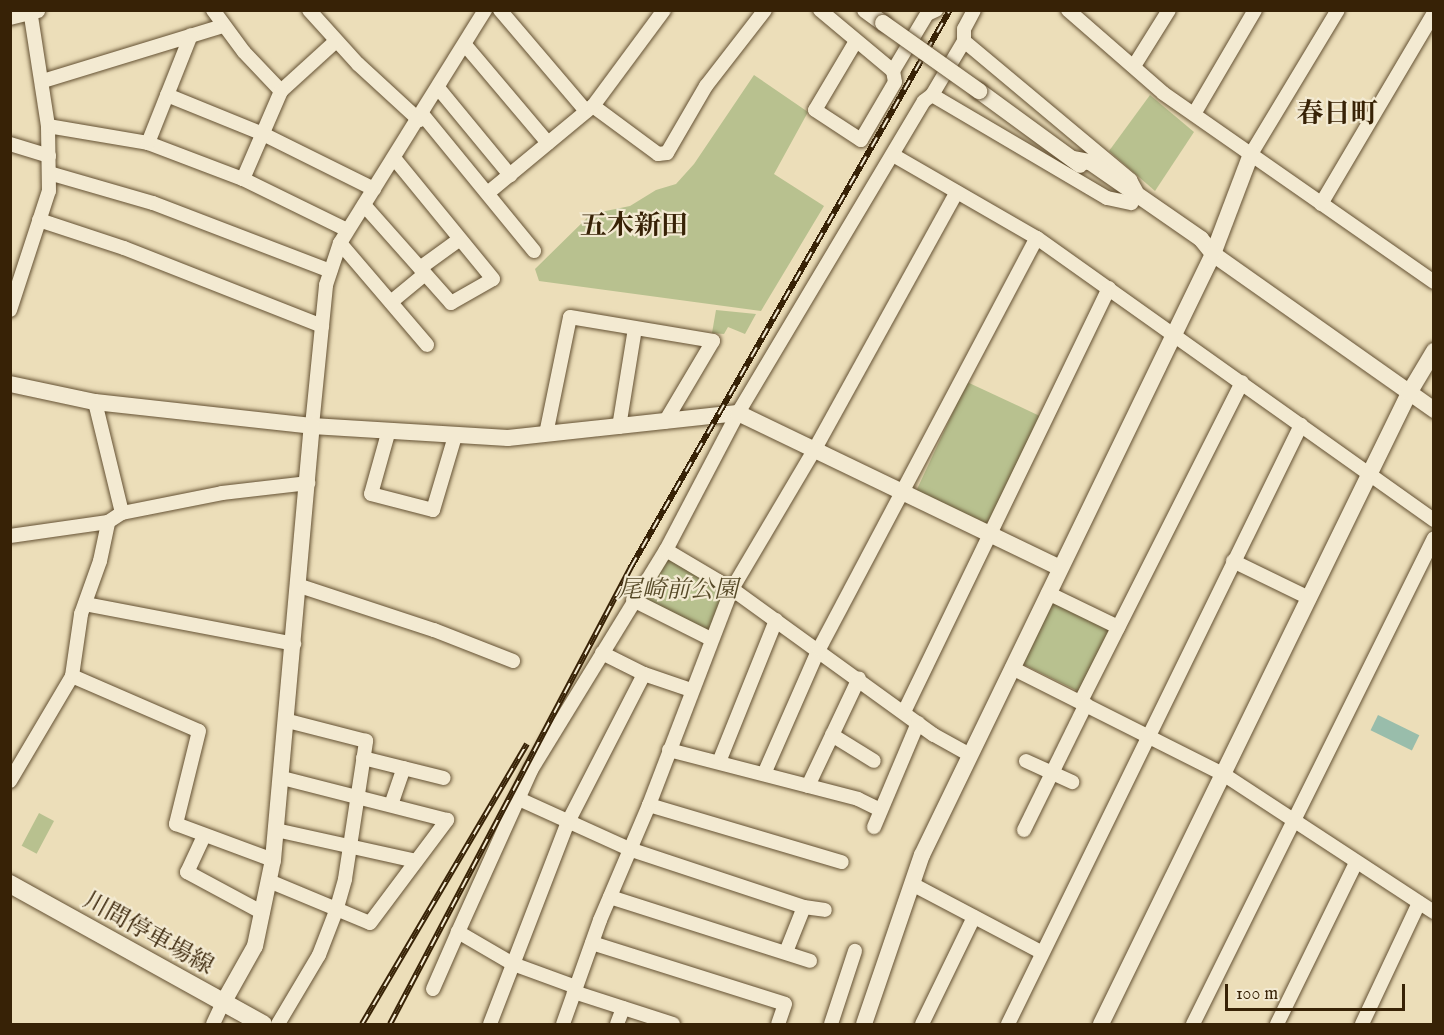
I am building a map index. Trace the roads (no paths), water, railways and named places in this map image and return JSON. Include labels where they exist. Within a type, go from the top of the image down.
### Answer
[{"type":"main road","name":"川間停車場線","points":[[10,884],[263,1024]]},
{"type":"street","points":[[213,10],[223,26],[281,91]]},
{"type":"street","points":[[309,10],[336,40],[421,117],[489,192],[534,251]]},
{"type":"street","points":[[213,1024],[255,946],[273,860],[288,721],[312,426],[330,271],[347,230],[466,46],[485,10]]},
{"type":"street","points":[[500,10],[589,109],[658,154],[667,153],[706,86],[765,10]]},
{"type":"street","points":[[489,192],[589,109],[664,10]]},
{"type":"street","points":[[820,10],[893,71],[895,82],[861,140],[815,111],[856,41]]},
{"type":"street","points":[[865,10],[1074,159],[1084,171],[1135,200],[1195,249],[1212,254],[1434,410]]},
{"type":"street","points":[[434,989],[531,770],[633,600],[666,550],[738,413],[924,101],[932,95],[964,41],[964,29],[974,10]]},
{"type":"street","points":[[1068,10],[1163,93],[1434,282]]},
{"type":"street","points":[[1134,66],[1169,10]]},
{"type":"street","points":[[1194,114],[1255,10]]},
{"type":"street","points":[[864,1024],[912,884],[970,755],[1212,254],[1251,154],[1338,10]]},
{"type":"street","points":[[10,18],[34,12],[48,126],[50,173],[49,191],[10,310]]},
{"type":"street","points":[[893,71],[928,12]]},
{"type":"street","points":[[1321,204],[1434,13]]},
{"type":"street","points":[[43,81],[223,26]]},
{"type":"street","points":[[148,143],[191,36]]},
{"type":"street","points":[[243,179],[281,91],[336,40]]},
{"type":"street","points":[[964,41],[1130,180],[1135,200]]},
{"type":"street","points":[[466,46],[548,143]]},
{"type":"street","points":[[439,89],[510,175]]},
{"type":"street","points":[[167,95],[262,134],[374,189]]},
{"type":"street","points":[[932,95],[1107,198],[1135,200]]},
{"type":"street","points":[[48,126],[148,143],[243,179],[347,230]]},
{"type":"street","points":[[10,144],[49,156]]},
{"type":"street","points":[[893,154],[1037,238],[1173,332],[1434,520]]},
{"type":"street","points":[[364,205],[451,303],[493,279],[394,158]]},
{"type":"street","points":[[50,173],[153,203],[330,271]]},
{"type":"street","points":[[563,1024],[592,943],[649,805],[732,589],[816,447],[957,192]]},
{"type":"street","points":[[39,220],[124,248],[322,326]]},
{"type":"street","points":[[764,774],[819,649],[1037,238]]},
{"type":"street","points":[[391,302],[422,271],[460,239]]},
{"type":"street","points":[[340,243],[427,345]]},
{"type":"street","points":[[904,712],[1109,288]]},
{"type":"street","points":[[546,434],[570,317],[713,341],[665,422]]},
{"type":"street","points":[[619,427],[635,328]]},
{"type":"street","points":[[1101,1024],[1409,393],[1434,351]]},
{"type":"street","points":[[1023,830],[1052,773],[1118,627],[1242,382]]},
{"type":"street","points":[[10,384],[95,402],[312,426],[455,436],[508,438],[738,413],[816,447],[1060,568]]},
{"type":"street","points":[[95,402],[123,513]]},
{"type":"street","points":[[1008,1024],[1041,952],[1300,425]]},
{"type":"street","points":[[389,430],[371,494],[433,510],[455,436]]},
{"type":"street","points":[[11,532],[108,522],[123,513],[222,493],[308,483]]},
{"type":"street","points":[[10,782],[72,676],[85,604],[100,561],[108,522]]},
{"type":"street","points":[[1193,1024],[1434,538]]},
{"type":"street","points":[[666,550],[732,589],[819,649],[918,723],[970,755]]},
{"type":"street","points":[[1233,561],[1309,598]]},
{"type":"street","points":[[300,586],[434,630],[513,660]]},
{"type":"street","points":[[1048,593],[1118,627]]},
{"type":"street","points":[[633,600],[711,639]]},
{"type":"street","points":[[85,604],[294,644]]},
{"type":"street","points":[[719,762],[777,620]]},
{"type":"street","points":[[602,653],[644,674],[692,690]]},
{"type":"street","points":[[1012,668],[1223,774],[1434,912]]},
{"type":"street","points":[[490,1024],[568,822],[644,674]]},
{"type":"street","points":[[72,676],[199,731],[176,824],[273,860]]},
{"type":"street","points":[[808,786],[859,678]]},
{"type":"street","points":[[278,1024],[319,956],[336,911],[350,845],[366,741],[288,721]]},
{"type":"street","points":[[874,827],[918,723]]},
{"type":"street","points":[[832,735],[874,761]]},
{"type":"street","points":[[669,750],[808,786],[881,810]]},
{"type":"street","points":[[363,758],[444,778]]},
{"type":"street","points":[[1026,761],[1072,782]]},
{"type":"street","points":[[391,806],[404,768]]},
{"type":"street","points":[[269,881],[336,911],[370,923],[447,820],[282,778]]},
{"type":"street","points":[[519,799],[629,849],[804,907],[825,910]]},
{"type":"street","points":[[649,805],[842,862]]},
{"type":"street","points":[[276,830],[416,861]]},
{"type":"street","points":[[204,836],[187,872],[263,913]]},
{"type":"street","points":[[1278,1024],[1356,863]]},
{"type":"street","points":[[912,884],[1041,952]]},
{"type":"street","points":[[610,897],[810,961]]},
{"type":"street","points":[[1362,1024],[1419,903]]},
{"type":"street","points":[[786,952],[804,907]]},
{"type":"street","points":[[922,1024],[974,917]]},
{"type":"street","points":[[458,932],[513,964],[575,990],[669,1024]]},
{"type":"street","points":[[592,943],[785,1004],[778,1024]]},
{"type":"street","points":[[831,1024],[855,951]]},
{"type":"street","points":[[617,1024],[623,1008]]},
{"type":"railway","points":[[390,1024],[631,567],[950,10]]},
{"type":"railway","points":[[362,1024],[527,744]]},
{"type":"district","name":"春日町","points":[[1337,116]]},
{"type":"district","name":"五木新田","points":[[634,228]]},
{"type":"park label","name":"尾崎前公園","points":[[678,591]]}]
